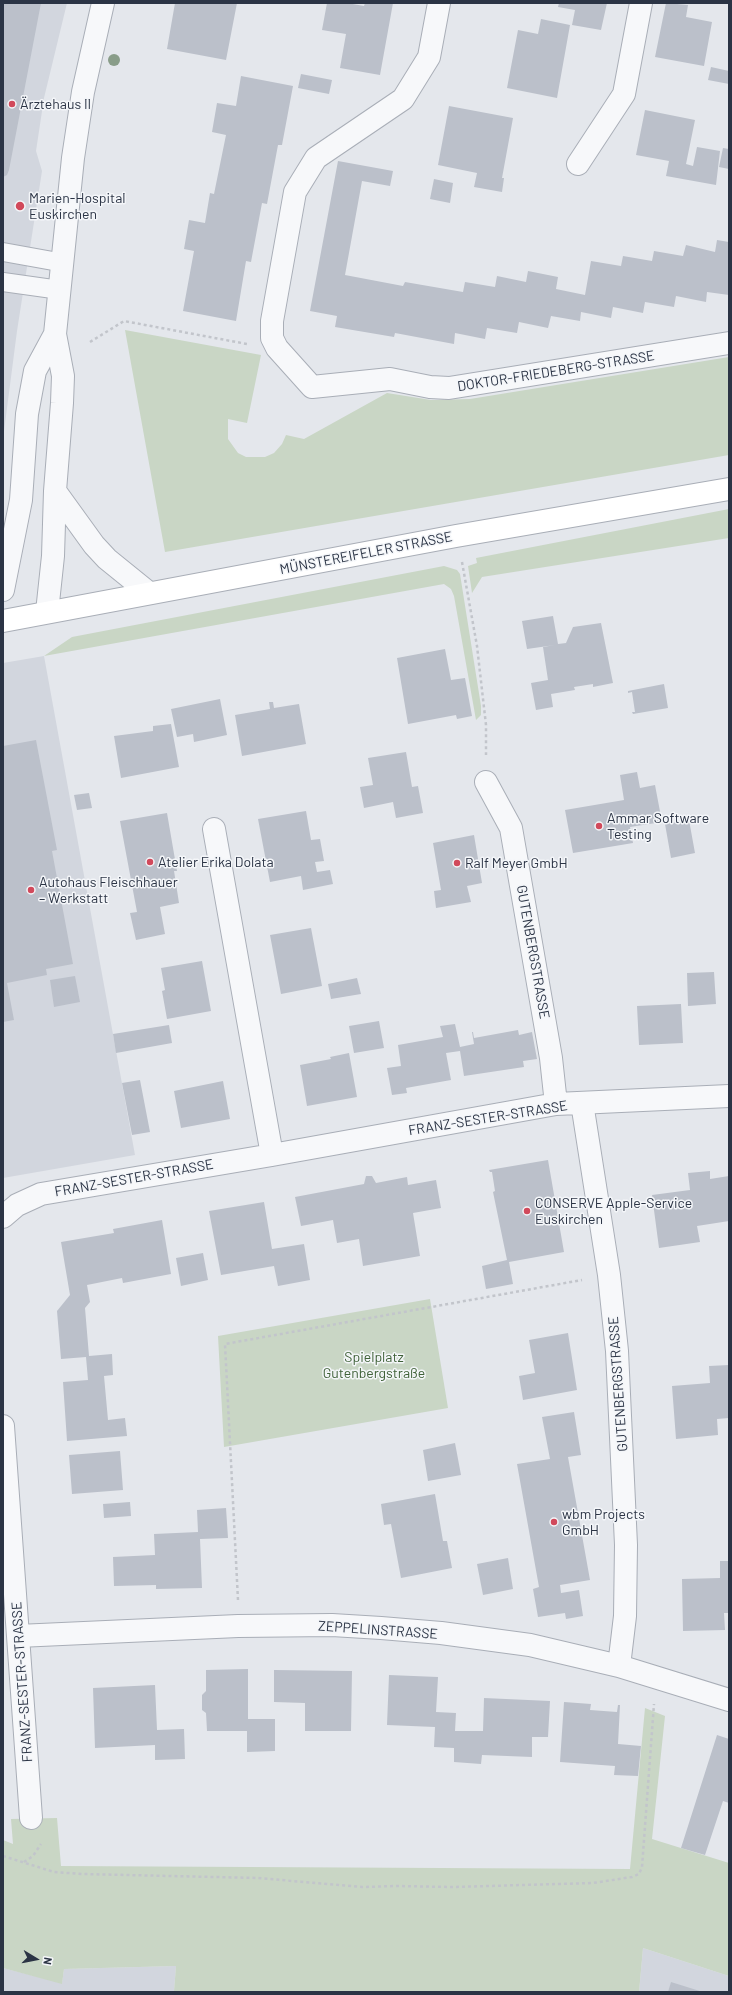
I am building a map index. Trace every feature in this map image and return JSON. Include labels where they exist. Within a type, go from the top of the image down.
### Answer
[{"type":"street","points":[[47,612],[53,556],[55,491],[62,376],[55,334],[83,92],[103,3]]},
{"type":"street","points":[[277,348],[272,338],[272,321],[295,192],[316,158],[403,99],[429,57],[439,3]]},
{"type":"street","points":[[578,164],[624,94],[641,3]]},
{"type":"street","points":[[3,590],[21,500],[27,414],[35,371],[55,334]]},
{"type":"street","name":"DOKTOR-FRIEDEBERG-STRASSE","points":[[277,348],[312,387],[390,379],[430,387],[466,387],[729,343]]},
{"type":"street","name":"MÜNSTEREIFELER STRASSE","points":[[3,621],[456,536],[729,489]]},
{"type":"street","points":[[55,491],[94,545],[107,559],[149,593]]},
{"type":"street","name":"GUTENBERGSTRASSE","points":[[486,782],[511,828],[551,1058],[556,1104]]},
{"type":"street","points":[[214,829],[272,1155]]},
{"type":"street","name":"FRANZ-SESTER-STRASSE","points":[[3,1217],[17,1205],[41,1194],[272,1155],[556,1104],[729,1096]]},
{"type":"street","name":"GUTENBERGSTRASSE","points":[[582,1103],[608,1275],[618,1358],[626,1538],[625,1616],[619,1666]]},
{"type":"street","name":"FRANZ-SESTER-STRASSE","points":[[3,1426],[31,1818]]},
{"type":"street","name":"ZEPPELINSTRASSE","points":[[18,1636],[238,1626],[332,1626],[441,1633],[530,1646],[619,1666],[729,1700]]},
{"type":"lane","points":[[3,252],[64,263]]},
{"type":"lane","points":[[3,282],[60,290]]},
{"type":"path","points":[[90,342],[124,321],[277,348]]},
{"type":"path","points":[[456,536],[477,646],[486,724],[486,782]]},
{"type":"path","points":[[238,1626],[225,1344],[608,1275]]},
{"type":"path","points":[[3,1856],[54,1872],[258,1878],[362,1887],[453,1887],[594,1883],[632,1877],[639,1874],[642,1867],[654,1708],[660,1678]]},
{"type":"shaded area","name":"Marien-Hospital Euskirchen","points":[[3,3],[67,3],[44,98],[36,151],[42,171],[17,331],[3,439]]},
{"type":"shaded area","points":[[44,656],[135,1155],[3,1178],[3,663]]},
{"type":"shaded area","points":[[643,1948],[729,1976],[729,1992],[639,1992]]},
{"type":"shaded area","points":[[176,1966],[174,1991],[285,1992],[3,1992],[3,1968],[62,1983],[64,1969]]},
{"type":"green space","points":[[125,330],[261,355],[247,423],[228,419],[228,439],[238,453],[246,457],[265,457],[274,453],[282,444],[286,435],[304,439],[387,393],[431,400],[470,399],[729,357],[729,455],[165,552]]},
{"type":"green space","points":[[729,509],[729,538],[482,577],[472,593],[468,566],[477,563],[476,558]]},
{"type":"green space","points":[[444,566],[457,570],[460,574],[481,706],[481,715],[476,720],[454,596],[451,589],[444,584],[44,656],[72,637]]},
{"type":"green space","name":"Spielplatz Gutenbergstraße","points":[[430,1299],[448,1408],[224,1447],[218,1336]]},
{"type":"green space","points":[[645,1708],[665,1716],[652,1839],[729,1863],[729,1976],[643,1948],[639,1992],[174,1991],[176,1966],[64,1969],[62,1984],[3,1968],[3,1840],[13,1844],[11,1819],[57,1818],[61,1866],[630,1869]]},
{"type":"building","name":"Ärztehaus II","points":[[3,3],[41,3],[9,170],[7,175],[3,177]]},
{"type":"building","points":[[175,3],[237,3],[226,60],[167,49]]},
{"type":"building","points":[[327,3],[347,3],[364,6],[365,3],[393,3],[380,75],[340,68],[346,34],[322,30]]},
{"type":"building","points":[[559,3],[607,3],[601,30],[572,25],[575,10],[558,7]]},
{"type":"building","points":[[666,3],[688,5],[686,17],[712,22],[704,66],[655,57]]},
{"type":"building","points":[[541,19],[570,25],[557,98],[507,88],[518,30],[538,34]]},
{"type":"building","points":[[711,67],[729,71],[729,84],[708,80]]},
{"type":"building","points":[[301,74],[332,80],[329,94],[298,88]]},
{"type":"building","points":[[241,76],[293,86],[282,145],[278,145],[267,204],[262,203],[251,262],[246,261],[236,321],[183,311],[194,251],[184,249],[189,220],[205,223],[210,193],[214,194],[226,135],[212,132],[217,103],[236,106]]},
{"type":"building","points":[[449,106],[513,118],[502,178],[504,178],[502,192],[474,187],[477,173],[438,165]]},
{"type":"building","points":[[645,110],[695,120],[686,164],[693,166],[697,147],[720,151],[716,185],[666,176],[669,161],[636,155]]},
{"type":"building","points":[[723,148],[729,149],[729,169],[719,167]]},
{"type":"building","points":[[338,161],[393,171],[390,186],[362,181],[345,275],[403,286],[405,282],[463,292],[465,282],[495,287],[497,276],[526,282],[528,271],[558,277],[556,289],[585,295],[591,261],[621,266],[623,256],[652,261],[654,251],[683,256],[686,245],[715,252],[717,240],[729,242],[729,295],[707,292],[706,302],[676,296],[674,307],[645,302],[643,313],[613,307],[611,318],[581,312],[580,321],[551,316],[548,328],[519,322],[517,333],[487,328],[485,339],[455,333],[454,344],[395,333],[394,337],[335,327],[337,316],[310,311]]},
{"type":"building","points":[[434,179],[453,183],[450,203],[430,199]]},
{"type":"building","points":[[553,616],[558,644],[566,643],[573,627],[601,623],[613,683],[593,687],[593,684],[574,687],[575,690],[551,694],[553,707],[536,710],[531,683],[548,680],[543,647],[555,645],[527,649],[522,621]]},
{"type":"building","points":[[445,649],[451,680],[465,678],[472,716],[457,719],[456,715],[408,724],[397,658]]},
{"type":"building","points":[[664,684],[668,708],[633,714],[632,712],[635,712],[632,692],[628,693],[628,691]]},
{"type":"building","points":[[220,699],[227,735],[194,742],[193,734],[177,737],[171,709]]},
{"type":"building","points":[[269,702],[273,702],[274,708],[299,704],[306,744],[242,756],[235,715],[270,709]]},
{"type":"building","points":[[171,724],[179,767],[121,778],[114,736],[153,731],[153,726]]},
{"type":"building","name":"Autohaus Fleischhauer – Werkstatt","points":[[36,740],[57,850],[52,851],[73,964],[46,969],[47,975],[7,983],[14,1020],[3,1022],[3,746]]},
{"type":"building","points":[[406,752],[412,787],[418,786],[423,813],[396,818],[393,802],[364,808],[360,787],[373,785],[368,758]]},
{"type":"building","points":[[637,772],[640,788],[655,785],[662,822],[630,827],[633,843],[573,853],[565,810],[624,800],[620,775]]},
{"type":"building","points":[[89,793],[92,808],[77,810],[74,795]]},
{"type":"building","points":[[306,811],[311,840],[320,839],[324,861],[315,862],[317,872],[330,870],[333,884],[303,890],[301,876],[270,882],[258,819]]},
{"type":"building","points":[[167,813],[177,871],[174,871],[179,903],[160,907],[165,934],[136,940],[130,913],[137,912],[120,821]]},
{"type":"building","points":[[689,820],[695,853],[671,858],[665,824]]},
{"type":"building","points":[[474,835],[482,883],[467,886],[471,902],[436,908],[434,891],[441,890],[433,843]]},
{"type":"building","points":[[311,928],[322,986],[281,994],[270,935]]},
{"type":"building","points":[[202,961],[211,1011],[167,1019],[162,991],[165,990],[161,968]]},
{"type":"building","points":[[714,972],[716,1004],[688,1006],[687,973]]},
{"type":"building","points":[[75,976],[80,1002],[54,1007],[50,980]]},
{"type":"building","points":[[357,978],[361,994],[331,999],[328,984]]},
{"type":"building","points":[[681,1004],[683,1043],[639,1045],[637,1006]]},
{"type":"building","points":[[379,1021],[384,1048],[354,1053],[349,1026]]},
{"type":"building","points":[[455,1024],[460,1047],[474,1044],[472,1032],[474,1038],[518,1030],[519,1035],[532,1032],[537,1059],[523,1061],[524,1067],[464,1076],[460,1051],[446,1053],[451,1080],[406,1088],[407,1093],[392,1095],[387,1068],[401,1066],[398,1045],[443,1037],[440,1026]]},
{"type":"building","points":[[169,1025],[172,1043],[116,1053],[113,1034]]},
{"type":"building","points":[[349,1053],[357,1097],[307,1106],[300,1065],[331,1059],[330,1057]]},
{"type":"building","points":[[140,1080],[150,1132],[132,1135],[122,1083]]},
{"type":"building","points":[[223,1081],[230,1119],[181,1128],[174,1091]]},
{"type":"building","points":[[548,1160],[564,1252],[509,1262],[513,1284],[486,1289],[482,1266],[507,1260],[493,1192],[495,1191],[492,1172],[489,1170]]},
{"type":"building","points":[[710,1171],[710,1179],[729,1176],[729,1221],[697,1226],[700,1242],[659,1248],[652,1195],[690,1190],[688,1173]]},
{"type":"building","points":[[366,1176],[372,1176],[376,1183],[407,1177],[408,1185],[436,1180],[441,1208],[413,1213],[420,1256],[363,1266],[359,1239],[337,1243],[333,1220],[301,1226],[295,1197],[364,1184]]},
{"type":"building","points":[[264,1202],[272,1249],[304,1244],[310,1280],[278,1286],[274,1266],[221,1275],[209,1211]]},
{"type":"building","points":[[162,1220],[171,1274],[123,1283],[122,1278],[87,1285],[90,1302],[85,1308],[89,1356],[112,1354],[113,1375],[104,1376],[108,1420],[125,1418],[127,1436],[67,1441],[63,1382],[88,1380],[86,1357],[61,1359],[57,1311],[70,1295],[61,1242],[114,1233],[113,1229]]},
{"type":"building","points":[[203,1253],[208,1280],[181,1286],[176,1258]]},
{"type":"building","points":[[568,1333],[577,1390],[523,1400],[519,1376],[535,1373],[529,1340]]},
{"type":"building","points":[[729,1365],[729,1418],[717,1419],[718,1435],[676,1439],[672,1386],[710,1383],[709,1366]]},
{"type":"building","points":[[574,1412],[581,1455],[568,1457],[590,1580],[560,1585],[561,1593],[579,1590],[583,1616],[566,1619],[565,1613],[538,1617],[533,1589],[539,1587],[517,1464],[550,1459],[542,1417]]},
{"type":"building","points":[[455,1443],[461,1475],[428,1481],[423,1450]]},
{"type":"building","points":[[120,1451],[123,1490],[72,1494],[69,1455]]},
{"type":"building","points":[[435,1494],[443,1541],[447,1541],[452,1568],[401,1578],[391,1524],[384,1525],[381,1504]]},
{"type":"building","points":[[130,1502],[131,1516],[104,1518],[103,1504]]},
{"type":"building","points":[[226,1508],[228,1538],[200,1539],[202,1588],[156,1589],[156,1585],[114,1586],[113,1557],[155,1555],[154,1534],[198,1532],[197,1510]]},
{"type":"building","points":[[508,1558],[513,1589],[483,1595],[477,1564]]},
{"type":"building","points":[[720,1561],[729,1561],[729,1613],[724,1613],[725,1630],[683,1631],[682,1579],[720,1578]]},
{"type":"building","points":[[248,1669],[248,1719],[275,1719],[275,1751],[247,1752],[247,1731],[207,1731],[206,1713],[202,1710],[202,1695],[206,1691],[206,1670]]},
{"type":"building","points":[[274,1670],[352,1671],[351,1731],[305,1731],[305,1703],[274,1702]]},
{"type":"building","points":[[389,1675],[438,1677],[436,1712],[456,1713],[455,1731],[483,1731],[484,1698],[550,1701],[548,1737],[532,1737],[532,1757],[482,1755],[481,1764],[454,1762],[454,1748],[434,1747],[435,1727],[387,1725]]},
{"type":"building","points":[[155,1685],[157,1730],[184,1729],[185,1759],[155,1760],[155,1745],[95,1748],[93,1688]]},
{"type":"building","points":[[564,1702],[591,1704],[590,1710],[617,1712],[618,1705],[620,1705],[618,1744],[641,1746],[638,1776],[614,1775],[615,1766],[560,1762]]},
{"type":"building","points":[[717,1735],[729,1739],[729,1803],[723,1801],[705,1855],[681,1848]]},
{"type":"building","points":[[671,1982],[703,1992],[668,1992]]},
{"type":"place","name":"Ärztehaus II","points":[[12,104]]},
{"type":"place","name":"Marien-Hospital Euskirchen","points":[[20,206]]},
{"type":"place","name":"Ammar Software Testing","points":[[599,826]]},
{"type":"place","name":"Atelier Erika Dolata","points":[[150,862]]},
{"type":"place","name":"Ralf Meyer GmbH","points":[[457,863]]},
{"type":"place","name":"Autohaus Fleischhauer – Werkstatt","points":[[31,890]]},
{"type":"place","name":"CONSERVE Apple-Service Euskirchen","points":[[527,1211]]},
{"type":"place","name":"wbm Projects GmbH","points":[[554,1522]]}]
